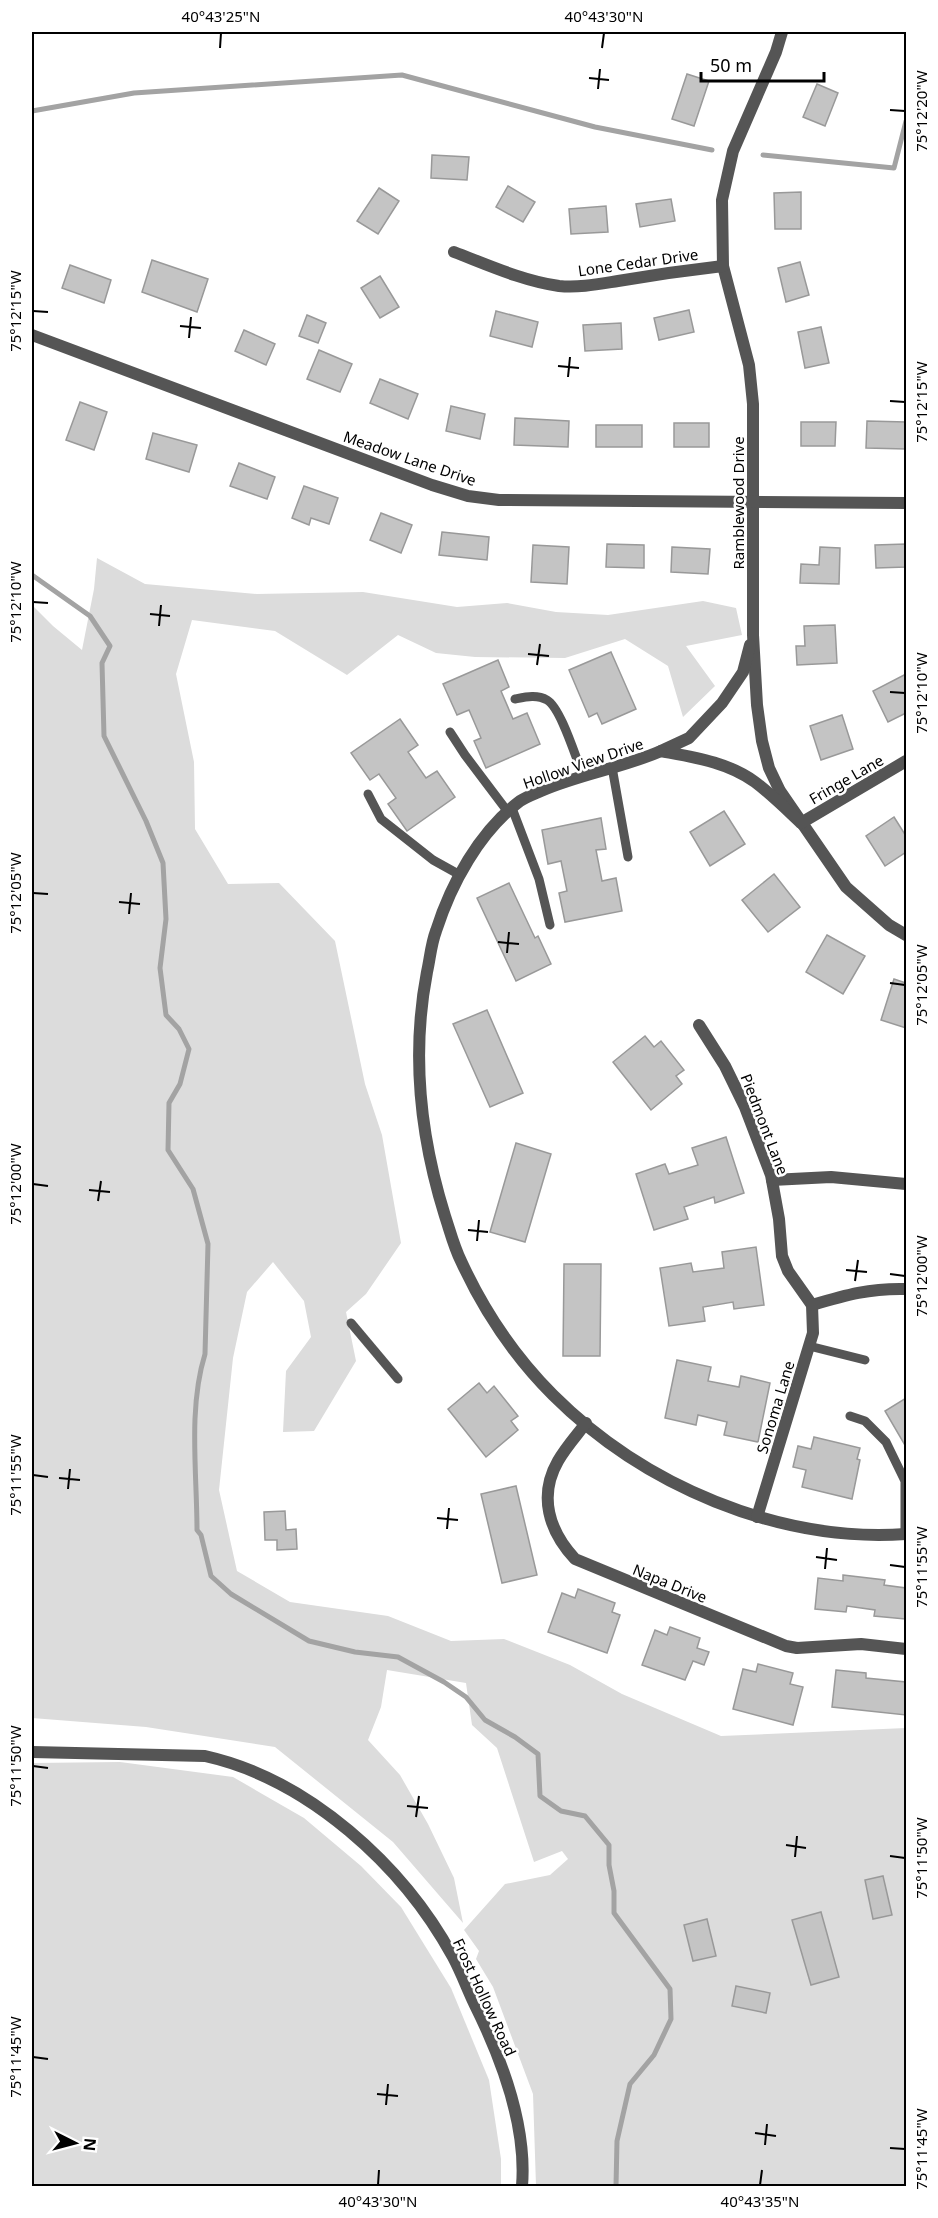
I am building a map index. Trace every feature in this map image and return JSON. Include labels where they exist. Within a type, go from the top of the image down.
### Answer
[{"type":"street","name":"Ramblewood Drive","points":[[782,32],[776,52],[733,151],[726,172],[722,200],[723,266],[749,365],[753,404],[753,635],[757,705],[767,759],[780,791],[846,886],[889,926],[906,935]]},
{"type":"street","name":"Lone Cedar Drive","points":[[454,252],[512,274],[561,286],[581,286],[723,266]]},
{"type":"street","name":"Meadow Lane Drive","points":[[32,334],[432,485],[468,496],[499,500],[546,501],[906,503]]},
{"type":"street","name":"Hollow View Drive","points":[[753,635],[743,672],[722,704],[689,738],[635,762],[583,776],[521,800],[486,834],[460,874],[435,932],[422,1001],[417,1061],[423,1131],[439,1196],[459,1259],[478,1295],[519,1355],[552,1395],[650,1470],[709,1500],[757,1517],[814,1530],[872,1535],[906,1534]]},
{"type":"street","name":"Hollow View Drive","points":[[661,751],[711,761],[733,770],[754,781],[801,823]]},
{"type":"street","name":"Fringe Lane","points":[[801,823],[906,761]]},
{"type":"street","name":"Piedmont Lane","points":[[699,1025],[725,1066],[745,1107],[772,1180],[782,1256],[788,1271],[812,1305]]},
{"type":"street","points":[[772,1180],[831,1177],[906,1184]]},
{"type":"street","points":[[812,1305],[879,1288],[906,1289]]},
{"type":"street","name":"Sonoma Lane","points":[[757,1517],[813,1333],[812,1305]]},
{"type":"street","name":"Napa Drive","points":[[586,1423],[558,1461],[551,1479],[548,1503],[554,1531],[575,1559],[786,1646],[797,1648],[861,1644],[906,1649]]},
{"type":"street","name":"Frost Hollow Road","points":[[32,1752],[205,1756],[229,1761],[257,1772],[310,1803],[345,1827],[402,1883],[453,1957],[492,2042],[508,2086],[519,2131],[522,2187]]},
{"type":"lane","points":[[514,699],[531,696],[546,699],[556,708],[583,776]]},
{"type":"lane","points":[[450,732],[510,810],[539,879],[550,925]]},
{"type":"lane","points":[[612,767],[628,857]]},
{"type":"lane","points":[[368,794],[381,819],[434,860],[460,874]]},
{"type":"lane","points":[[351,1323],[398,1379]]},
{"type":"lane","points":[[809,1346],[865,1360]]},
{"type":"lane","points":[[850,1416],[865,1421],[886,1442],[905,1481],[906,1534]]},
{"type":"shaded area","points":[[97,558],[145,584],[257,594],[363,592],[457,607],[507,603],[556,612],[608,615],[703,601],[736,608],[742,635],[686,646],[715,686],[683,717],[668,666],[625,639],[565,658],[475,657],[436,653],[398,635],[347,675],[275,631],[192,620],[176,674],[194,762],[195,829],[228,884],[279,883],[335,941],[365,1084],[382,1135],[401,1243],[366,1294],[346,1312],[356,1361],[314,1431],[283,1432],[286,1371],[311,1337],[304,1301],[273,1262],[247,1292],[233,1358],[219,1490],[237,1571],[290,1602],[388,1616],[451,1641],[504,1639],[570,1665],[622,1694],[721,1736],[906,1728],[906,2186],[536,2186],[533,2094],[493,1987],[476,1959],[479,1951],[464,1930],[505,1884],[550,1875],[568,1859],[562,1851],[534,1862],[497,1748],[472,1725],[466,1683],[387,1670],[381,1707],[368,1740],[400,1775],[428,1824],[454,1878],[463,1923],[393,1842],[275,1747],[146,1727],[32,1718],[32,605],[82,650],[94,589]]},
{"type":"shaded area","points":[[120,1762],[233,1777],[304,1818],[361,1866],[401,1907],[451,1988],[489,2080],[501,2159],[501,2186],[32,2186],[32,1763]]},
{"type":"building","points":[[687,74],[709,81],[694,126],[672,119]]},
{"type":"building","points":[[817,84],[838,93],[825,126],[803,117]]},
{"type":"building","points":[[432,155],[469,157],[467,180],[431,178]]},
{"type":"building","points":[[508,186],[535,202],[523,222],[496,207]]},
{"type":"building","points":[[379,188],[399,201],[378,234],[357,221]]},
{"type":"building","points":[[801,192],[801,229],[775,229],[774,193]]},
{"type":"building","points":[[671,199],[675,221],[640,227],[636,204]]},
{"type":"building","points":[[606,206],[608,232],[571,234],[569,209]]},
{"type":"building","points":[[152,260],[208,279],[197,312],[142,292]]},
{"type":"building","points":[[800,262],[809,295],[786,302],[778,268]]},
{"type":"building","points":[[70,265],[111,280],[104,303],[62,288]]},
{"type":"building","points":[[380,276],[399,307],[380,318],[361,288]]},
{"type":"building","points":[[689,310],[694,332],[659,340],[654,318]]},
{"type":"building","points":[[496,311],[538,322],[532,347],[490,336]]},
{"type":"building","points":[[307,315],[326,323],[318,343],[299,336]]},
{"type":"building","points":[[621,323],[622,349],[585,351],[583,325]]},
{"type":"building","points":[[821,327],[829,363],[805,368],[798,332]]},
{"type":"building","points":[[244,330],[275,344],[266,365],[235,351]]},
{"type":"building","points":[[319,350],[352,364],[340,392],[307,379]]},
{"type":"building","points":[[380,379],[418,394],[408,419],[370,403]]},
{"type":"building","points":[[80,402],[107,412],[94,450],[66,440]]},
{"type":"building","points":[[451,406],[485,414],[480,439],[446,431]]},
{"type":"building","points":[[515,418],[569,421],[568,447],[514,445]]},
{"type":"building","points":[[867,421],[906,422],[906,449],[866,448]]},
{"type":"building","points":[[801,422],[836,422],[835,446],[801,446]]},
{"type":"building","points":[[674,423],[709,423],[709,447],[674,447]]},
{"type":"building","points":[[596,425],[642,425],[642,447],[596,447]]},
{"type":"building","points":[[153,433],[197,445],[189,472],[146,459]]},
{"type":"building","points":[[239,463],[275,477],[267,499],[230,486]]},
{"type":"building","points":[[304,486],[338,498],[329,524],[311,518],[309,525],[292,518]]},
{"type":"building","points":[[381,513],[412,525],[401,553],[370,540]]},
{"type":"building","points":[[442,532],[489,537],[487,560],[439,555]]},
{"type":"building","points":[[607,544],[644,545],[644,568],[606,567]]},
{"type":"building","points":[[906,544],[906,567],[876,568],[875,545]]},
{"type":"building","points":[[533,545],[569,547],[567,584],[531,582]]},
{"type":"building","points":[[672,547],[710,549],[708,574],[671,572]]},
{"type":"building","points":[[820,547],[840,548],[839,584],[800,583],[801,564],[819,565]]},
{"type":"building","points":[[835,625],[837,663],[797,665],[796,646],[805,646],[804,626]]},
{"type":"building","points":[[611,652],[636,709],[602,724],[597,713],[589,717],[569,670]]},
{"type":"building","points":[[498,660],[509,687],[501,691],[513,719],[527,713],[540,744],[486,768],[474,741],[481,738],[469,710],[457,715],[443,684]]},
{"type":"building","points":[[906,674],[906,713],[888,722],[873,691]]},
{"type":"building","points":[[842,715],[853,749],[821,760],[810,726]]},
{"type":"building","points":[[400,719],[418,745],[408,752],[426,778],[437,771],[455,797],[407,831],[388,804],[396,798],[379,774],[370,780],[351,753]]},
{"type":"building","points":[[724,811],[745,844],[710,866],[690,832]]},
{"type":"building","points":[[894,817],[906,836],[906,852],[885,866],[866,836]]},
{"type":"building","points":[[601,818],[606,849],[596,850],[602,881],[616,878],[622,911],[565,922],[559,893],[567,891],[561,861],[548,864],[542,830]]},
{"type":"building","points":[[774,874],[800,907],[768,932],[742,900]]},
{"type":"building","points":[[509,883],[535,938],[538,936],[551,964],[516,981],[477,898]]},
{"type":"building","points":[[827,935],[865,956],[843,994],[806,972]]},
{"type":"building","points":[[894,979],[906,983],[906,1028],[881,1020]]},
{"type":"building","points":[[487,1010],[523,1093],[490,1107],[453,1024]]},
{"type":"building","points":[[645,1036],[654,1047],[661,1041],[684,1070],[676,1076],[682,1084],[651,1110],[613,1062]]},
{"type":"building","points":[[726,1137],[744,1193],[715,1203],[714,1197],[684,1207],[688,1219],[654,1230],[636,1174],[665,1164],[669,1174],[698,1165],[692,1148]]},
{"type":"building","points":[[516,1143],[551,1154],[525,1242],[490,1232]]},
{"type":"building","points":[[756,1247],[764,1305],[734,1309],[733,1302],[703,1307],[705,1321],[669,1326],[660,1268],[691,1263],[693,1272],[724,1268],[722,1252]]},
{"type":"building","points":[[564,1264],[601,1264],[600,1356],[563,1356]]},
{"type":"building","points":[[677,1360],[711,1367],[708,1381],[739,1387],[741,1376],[770,1383],[758,1442],[724,1435],[727,1422],[698,1415],[696,1425],[665,1418]]},
{"type":"building","points":[[479,1383],[487,1393],[494,1386],[518,1416],[511,1421],[518,1430],[486,1457],[448,1409]]},
{"type":"building","points":[[906,1398],[906,1447],[885,1411]]},
{"type":"building","points":[[814,1437],[860,1448],[857,1459],[860,1460],[852,1499],[802,1487],[806,1470],[793,1467],[798,1446],[811,1449]]},
{"type":"building","points":[[516,1486],[537,1575],[502,1583],[481,1494]]},
{"type":"building","points":[[285,1511],[286,1530],[296,1529],[297,1549],[277,1550],[277,1540],[265,1540],[264,1512]]},
{"type":"building","points":[[843,1575],[885,1580],[884,1585],[906,1588],[905,1619],[874,1616],[875,1610],[847,1606],[846,1612],[815,1609],[818,1578],[843,1581]]},
{"type":"building","points":[[578,1589],[615,1603],[612,1612],[620,1615],[607,1653],[548,1632],[562,1593],[575,1598]]},
{"type":"building","points":[[670,1627],[700,1638],[697,1648],[709,1652],[704,1665],[693,1661],[685,1680],[642,1665],[655,1630],[667,1635]]},
{"type":"building","points":[[758,1664],[793,1673],[790,1684],[803,1687],[793,1725],[733,1709],[743,1669],[756,1672]]},
{"type":"building","points":[[836,1670],[866,1673],[866,1678],[906,1682],[906,1715],[832,1707]]},
{"type":"building","points":[[883,1876],[892,1915],[873,1919],[865,1880]]},
{"type":"building","points":[[821,1912],[839,1977],[811,1985],[792,1920]]},
{"type":"building","points":[[707,1919],[716,1956],[693,1961],[684,1925]]},
{"type":"building","points":[[736,1986],[770,1993],[766,2013],[732,2006]]},
{"type":"waterway","points":[[32,111],[134,93],[402,75],[595,127],[712,150]]},
{"type":"waterway","points":[[763,155],[894,168],[906,121]]},
{"type":"waterway","points":[[32,575],[90,616],[110,646],[102,663],[104,736],[146,821],[163,863],[166,919],[160,968],[166,1015],[179,1029],[189,1049],[180,1084],[169,1103],[168,1150],[193,1189],[208,1244],[205,1354],[197,1397],[195,1441],[197,1530],[201,1535],[211,1576],[231,1594],[309,1641],[355,1652],[398,1657],[444,1682],[466,1697],[485,1720],[515,1737],[538,1754],[540,1796],[561,1811],[585,1816],[609,1845],[614,1913],[670,1989],[671,2019],[654,2055],[630,2084],[617,2141],[616,2186]]}]
